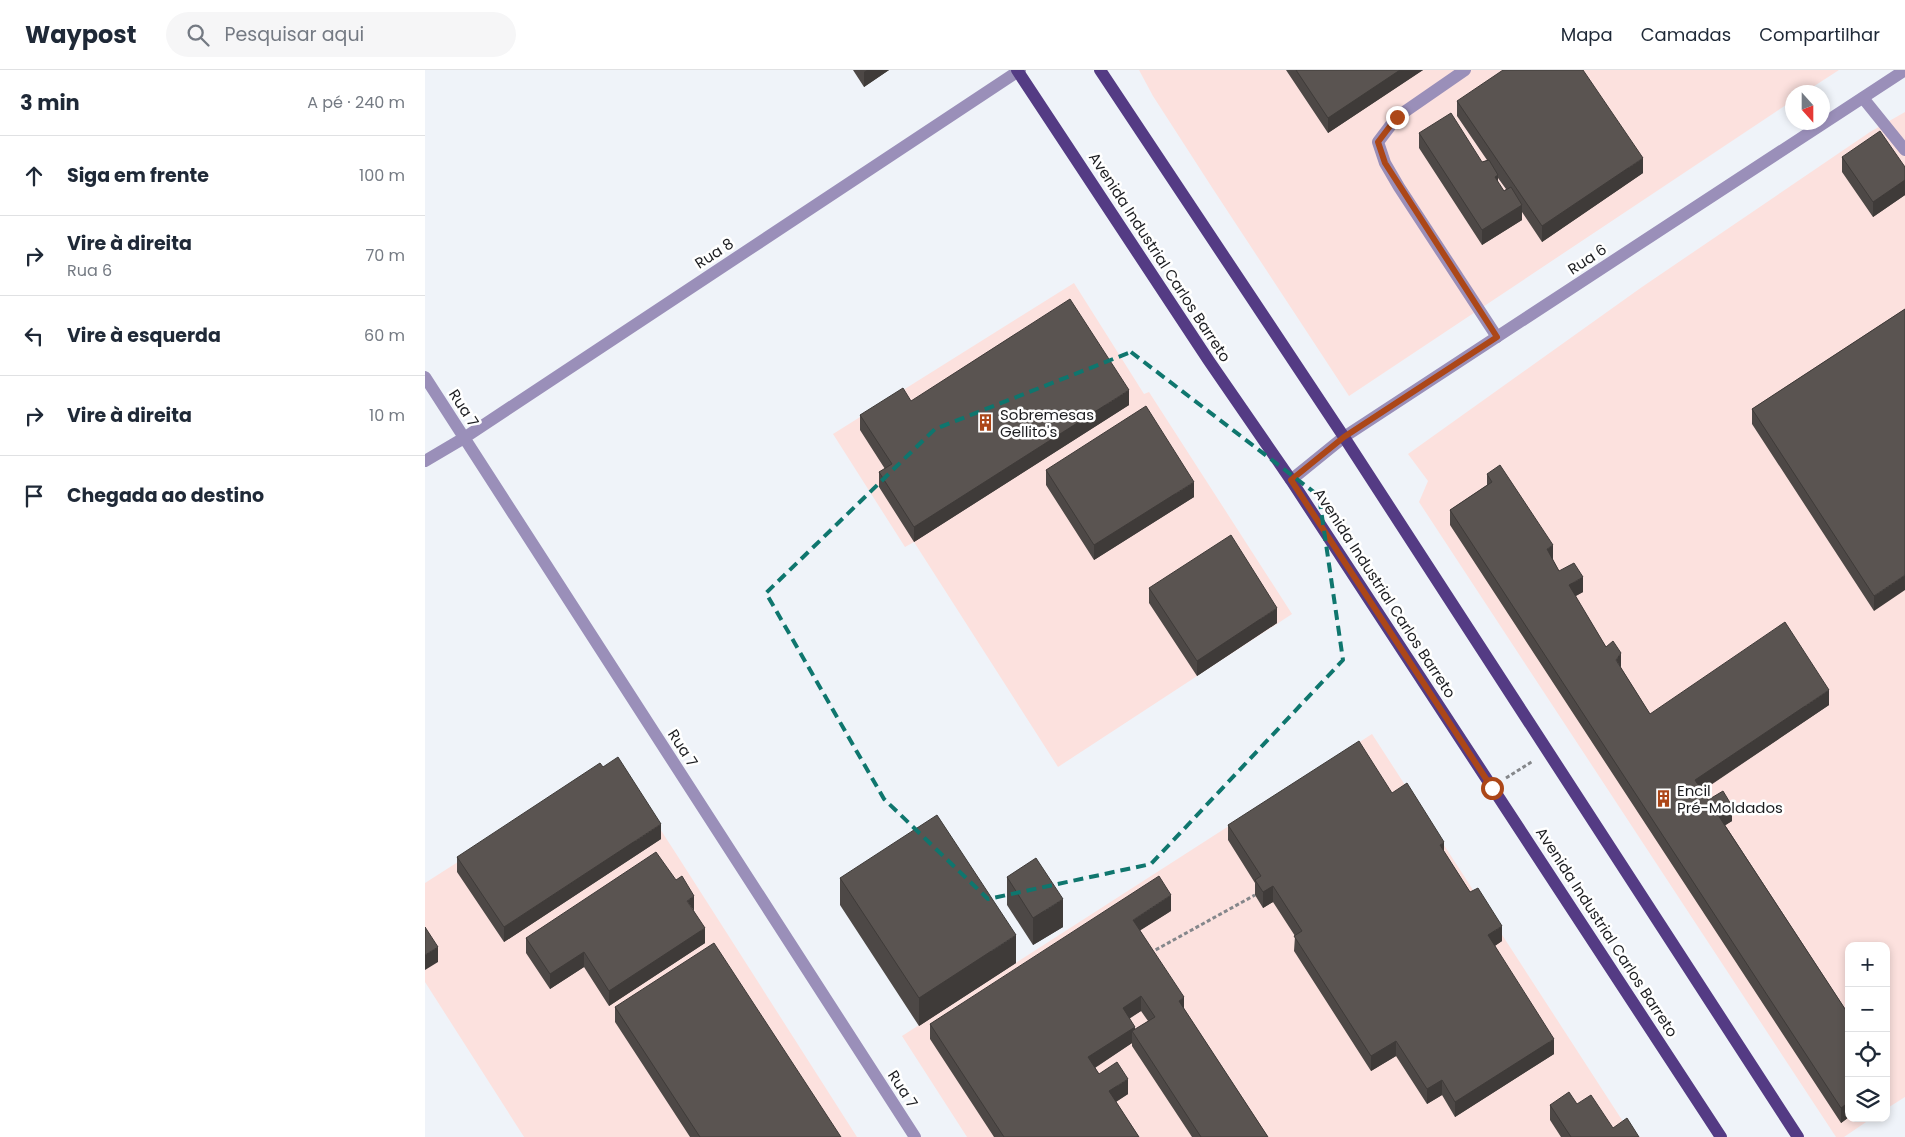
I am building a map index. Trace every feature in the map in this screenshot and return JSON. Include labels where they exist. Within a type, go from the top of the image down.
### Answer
[{"type":"main road","name":"Avenida Industrial Carlos Barreto","points":[[1018,70],[1209,361],[1291,480],[1721,1137]]},
{"type":"main road","points":[[1101,70],[1344,437],[1798,1137]]},
{"type":"street","name":"Rua 8","points":[[425,461],[464,438],[1018,70]]},
{"type":"street","points":[[1465,70],[1397,117],[1378,142],[1385,163],[1399,187],[1497,337]]},
{"type":"street","name":"Rua 6","points":[[1291,480],[1344,437],[1905,70]]},
{"type":"street","points":[[1863,98],[1905,150]]},
{"type":"street","name":"Rua 7","points":[[425,377],[915,1137]]},
{"type":"path","points":[[1492,788],[1548,751]]},
{"type":"path","points":[[1146,955],[1255,895]]},
{"type":"highlighted area","points":[[1131,352],[1319,496],[1343,660],[1151,864],[988,899],[884,799],[766,593],[935,429]]},
{"type":"shaded area","points":[[1139,70],[1839,70],[1816,85],[1785,85],[1785,106],[1349,396],[1153,96]]},
{"type":"shaded area","points":[[1905,112],[1905,1097],[1890,1106],[1890,942],[1845,942],[1845,1122],[1866,1122],[1844,1137],[1836,1137],[1419,502],[1428,481],[1408,454],[1642,287],[1870,132]]},
{"type":"shaded area","points":[[1074,283],[1144,394],[1149,392],[1292,614],[1058,767],[914,542],[905,547],[833,434]]},
{"type":"shaded area","points":[[1372,734],[1633,1137],[967,1137],[902,1036]]},
{"type":"shaded area","points":[[616,761],[857,1137],[524,1137],[425,982],[425,883]]},
{"type":"building","points":[[1296,70],[1400,70],[1328,118]]},
{"type":"building","points":[[1503,70],[1583,70],[1643,158],[1542,226],[1457,101]]},
{"type":"building","points":[[1451,113],[1482,162],[1489,160],[1498,175],[1495,177],[1504,191],[1511,187],[1522,205],[1482,230],[1419,133]]},
{"type":"building","points":[[1880,131],[1905,167],[1905,180],[1873,202],[1842,157]]},
{"type":"building","name":"Sobremesas Gellito's","points":[[1070,299],[1129,390],[914,527],[879,472],[892,464],[860,415],[903,388],[911,401]]},
{"type":"building","points":[[1905,309],[1905,575],[1874,596],[1752,409]]},
{"type":"building","points":[[1146,406],[1194,482],[1094,545],[1046,470]]},
{"type":"building","name":"Encil Pré-Moldados","points":[[1500,465],[1553,545],[1547,549],[1559,571],[1574,563],[1583,577],[1569,585],[1606,647],[1613,641],[1621,653],[1616,660],[1650,714],[1785,622],[1829,690],[1695,780],[1708,800],[1723,791],[1732,806],[1718,815],[1845,1009],[1845,1105],[1841,1108],[1450,510],[1492,482],[1487,474]]},
{"type":"building","points":[[1231,535],[1277,608],[1197,661],[1149,588]]},
{"type":"building","points":[[1359,741],[1392,793],[1407,783],[1444,842],[1440,845],[1470,892],[1478,888],[1502,926],[1488,935],[1554,1039],[1455,1102],[1442,1080],[1427,1089],[1396,1041],[1371,1056],[1294,936],[1302,931],[1273,886],[1263,892],[1255,880],[1261,876],[1228,825]]},
{"type":"building","points":[[618,757],[661,824],[504,927],[457,857],[600,763],[603,767]]},
{"type":"building","points":[[937,815],[1016,935],[919,998],[840,878]]},
{"type":"building","points":[[656,852],[676,880],[682,876],[694,896],[687,901],[705,928],[609,991],[584,952],[550,974],[526,938]]},
{"type":"building","points":[[1036,858],[1063,899],[1033,918],[1007,877]]},
{"type":"building","points":[[1159,876],[1171,895],[1133,920],[1184,997],[1179,1001],[1268,1137],[1201,1137],[1132,1031],[1155,1017],[1141,996],[1123,1008],[1135,1027],[1088,1057],[1099,1074],[1117,1062],[1128,1079],[1109,1091],[1139,1137],[1004,1137],[930,1024]]},
{"type":"building","points":[[425,927],[438,947],[425,955]]},
{"type":"building","points":[[714,943],[841,1137],[700,1137],[615,1007]]},
{"type":"building","points":[[1569,1092],[1577,1104],[1591,1095],[1613,1128],[1627,1118],[1639,1137],[1571,1137],[1550,1105]]},
{"type":"place","name":"Sobremesas Gellito's","points":[[986,423]]},
{"type":"place","name":"Encil Pré-Moldados","points":[[1663,799]]},
{"type":"route","points":[[1397,117],[1378,142],[1385,163],[1497,337],[1344,437],[1291,480],[1492,788]]}]
